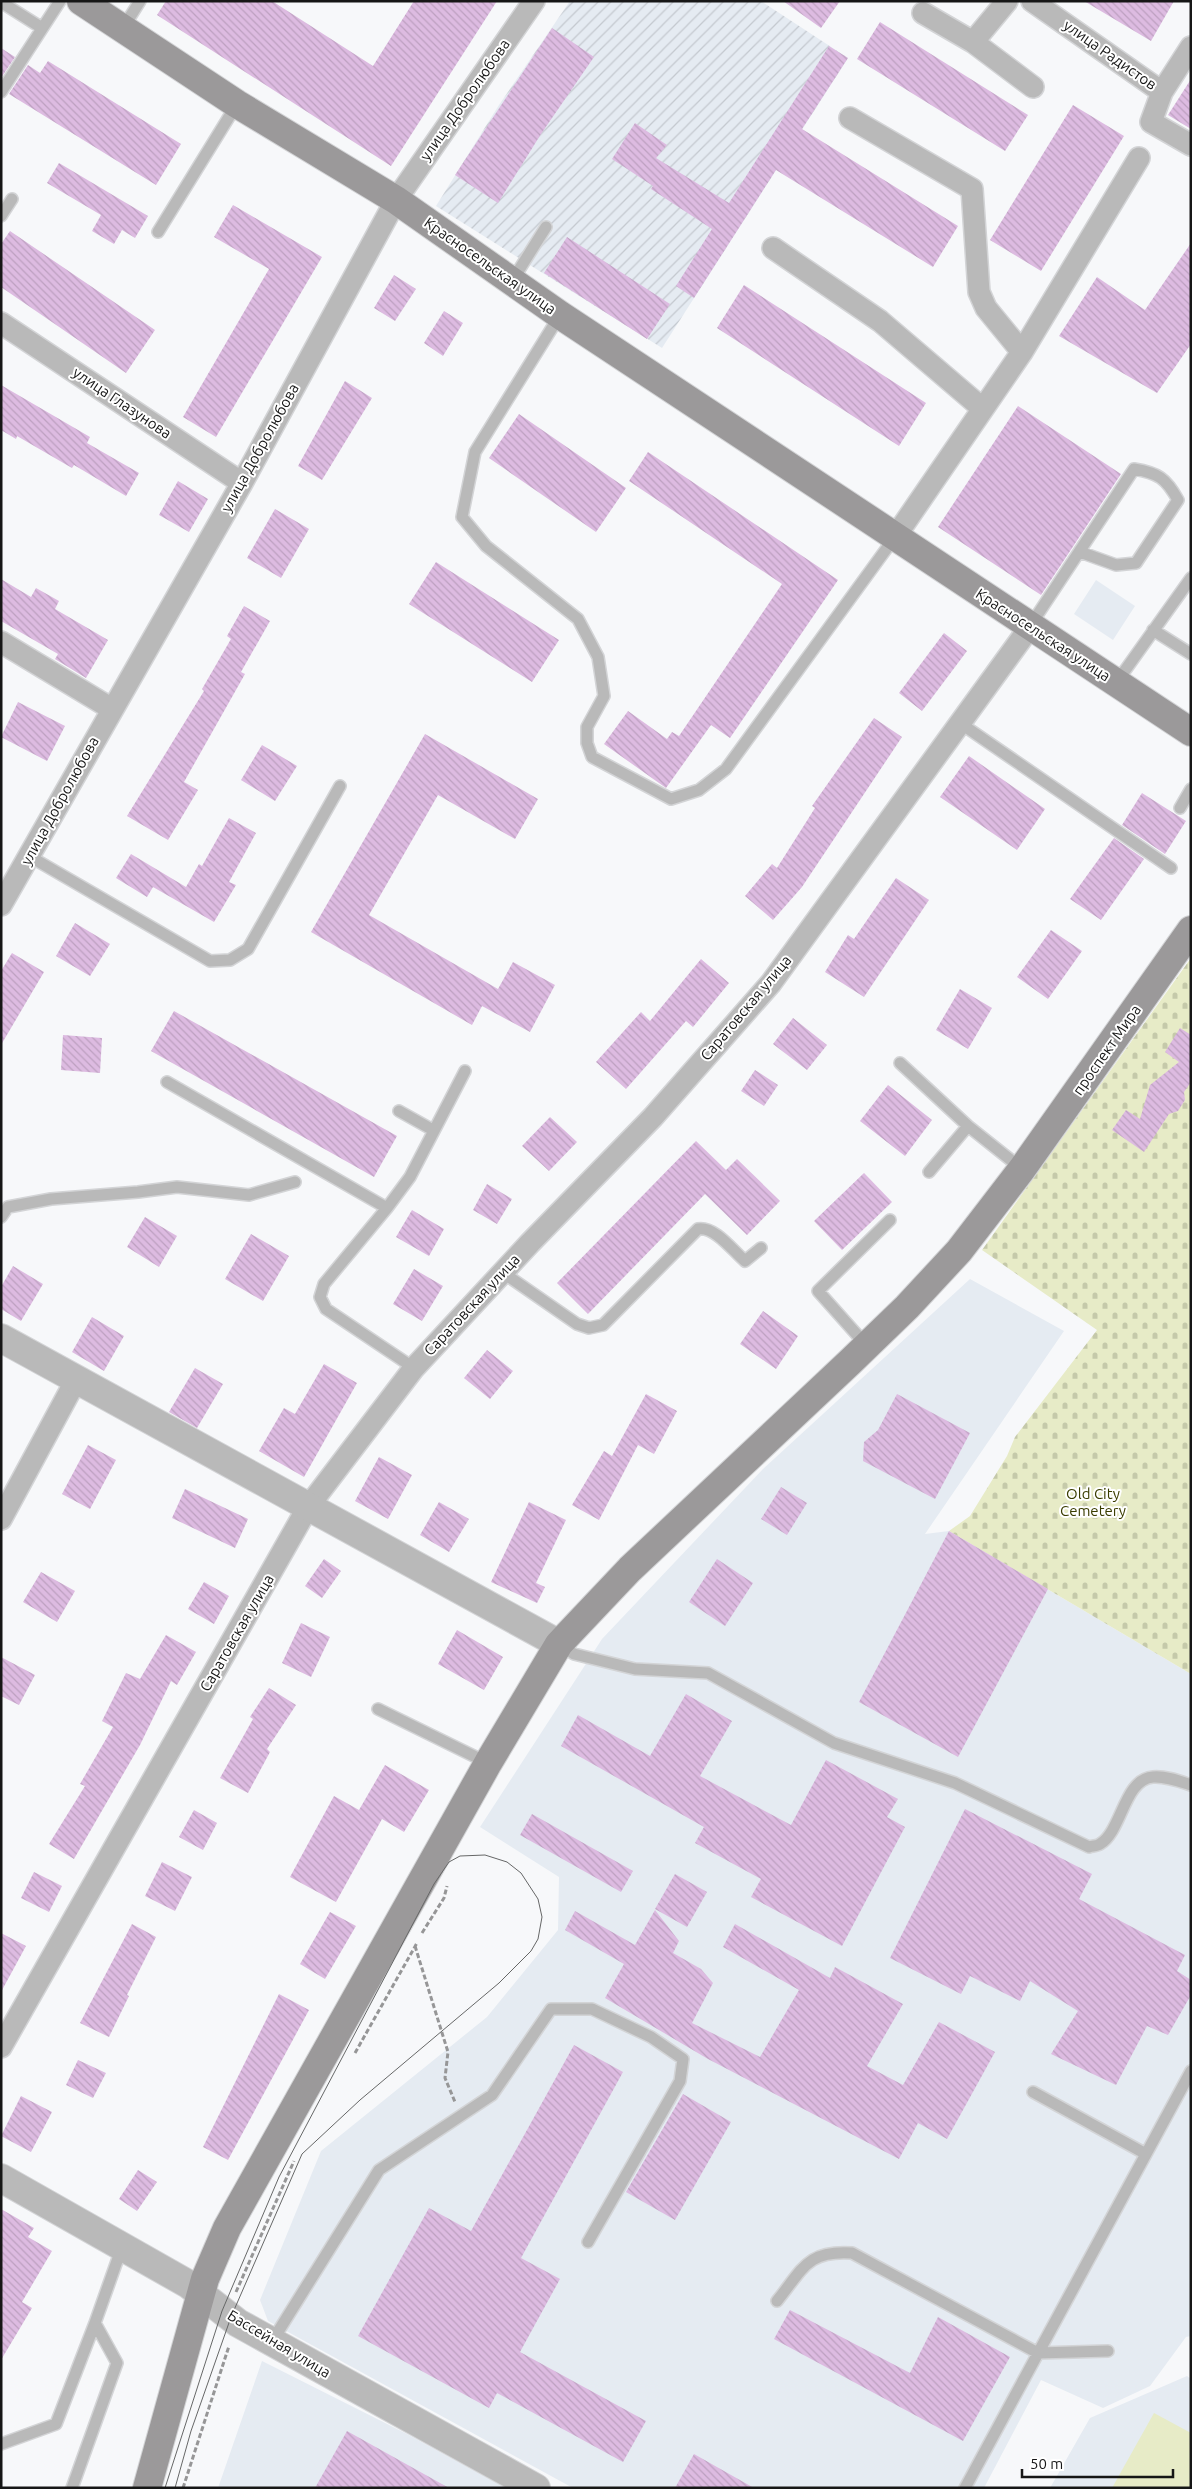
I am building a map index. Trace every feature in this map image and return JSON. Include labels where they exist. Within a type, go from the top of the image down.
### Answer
[{"type":"main road","name":"Красносельская улица","points":[[81,1],[237,104],[396,200],[560,315],[1191,732]]},
{"type":"main road","name":"проспект Мира","points":[[147,2488],[205,2278],[227,2228],[488,1763],[559,1644],[630,1569],[867,1346],[959,1251],[1022,1169],[1191,930]]},
{"type":"street","name":"улица Добролюбова","points":[[1,905],[242,483],[396,200],[534,1]]},
{"type":"street","points":[[973,42],[1006,1]]},
{"type":"street","name":"улица Радистов","points":[[1032,1],[1162,92]]},
{"type":"street","points":[[924,13],[973,42],[1033,87]]},
{"type":"street","name":"улица Радистов","points":[[1191,47],[1162,92],[1150,122],[1191,145]]},
{"type":"street","points":[[850,118],[972,189],[979,292],[986,308],[1022,352]]},
{"type":"street","points":[[895,537],[1022,352],[1139,158]]},
{"type":"street","points":[[773,248],[880,321],[983,409]]},
{"type":"street","name":"улица Глазунова","points":[[1,323],[242,483]]},
{"type":"street","name":"Саратовская улица","points":[[1,2047],[308,1508],[414,1368],[502,1272],[653,1117],[771,983],[1030,627]]},
{"type":"street","points":[[1,642],[112,709]]},
{"type":"street","points":[[1,1338],[559,1644]]},
{"type":"street","points":[[1,1519],[76,1380]]},
{"type":"street","name":"Бассейная улица","points":[[1,2178],[188,2284],[238,2323],[271,2343],[536,2488]]},
{"type":"lane","points":[[1,92],[60,1]]},
{"type":"lane","points":[[124,28],[140,1]]},
{"type":"lane","points":[[1,2],[42,28]]},
{"type":"lane","points":[[158,232],[237,104]]},
{"type":"lane","points":[[1,216],[12,199]]},
{"type":"lane","points":[[512,281],[546,227]]},
{"type":"lane","points":[[560,315],[475,452],[462,517],[486,546],[578,619],[598,656],[604,696],[587,727],[586,743],[592,757],[671,799],[699,790],[726,769],[895,537]]},
{"type":"lane","points":[[1030,627],[1134,469],[1154,472],[1170,484],[1178,500],[1136,563],[1116,565],[1080,552]]},
{"type":"lane","points":[[1116,682],[1191,578]]},
{"type":"lane","points":[[1153,630],[1191,654]]},
{"type":"lane","points":[[960,723],[1171,868]]},
{"type":"lane","points":[[30,856],[210,961],[230,960],[248,949],[340,786]]},
{"type":"lane","points":[[1180,808],[1191,789]]},
{"type":"lane","points":[[900,1063],[968,1126],[1022,1169]]},
{"type":"lane","points":[[414,1368],[326,1309],[320,1297],[324,1284],[410,1177],[465,1071]]},
{"type":"lane","points":[[167,1082],[387,1208]]},
{"type":"lane","points":[[399,1111],[433,1130]]},
{"type":"lane","points":[[930,1172],[968,1126]]},
{"type":"lane","points":[[1,1218],[8,1207],[51,1199],[138,1192],[177,1186],[248,1195],[295,1182]]},
{"type":"lane","points":[[867,1346],[818,1291],[890,1220]]},
{"type":"lane","points":[[502,1272],[577,1324],[589,1328],[603,1325],[698,1229],[705,1228],[712,1232],[745,1261],[761,1248]]},
{"type":"lane","points":[[559,1644],[574,1654],[635,1669],[708,1673],[834,1743],[954,1783],[1089,1847],[1100,1844],[1114,1827],[1134,1787],[1151,1777],[1170,1778],[1191,1785]]},
{"type":"lane","points":[[378,1709],[488,1763]]},
{"type":"lane","points":[[271,2343],[379,2170],[462,2117],[492,2095],[551,2009],[592,2009],[651,2037],[683,2059],[680,2081],[588,2242]]},
{"type":"lane","points":[[965,2488],[1191,2071]]},
{"type":"lane","points":[[1033,2092],[1146,2154]]},
{"type":"lane","points":[[1,2444],[56,2424],[122,2247]]},
{"type":"lane","points":[[777,2301],[810,2260],[830,2251],[852,2253],[1038,2353],[1108,2351]]},
{"type":"lane","points":[[72,2488],[117,2363],[95,2323]]},
{"type":"path","points":[[352,2059],[415,1945],[444,1898],[449,1880]]},
{"type":"path","points":[[415,1945],[448,2052],[445,2078],[462,2117]]},
{"type":"path","points":[[183,2488],[243,2309],[232,2300],[295,2158]]},
{"type":"shaded area","points":[[570,1],[761,1],[848,58],[662,348],[436,206],[499,105]]},
{"type":"shaded area","points":[[1096,580],[1135,606],[1113,640],[1074,614]]},
{"type":"shaded area","points":[[970,1279],[1064,1331],[925,1534],[949,1531],[1191,1674],[1191,2336],[1186,2337],[1150,2386],[1103,2408],[1041,2380],[984,2488],[573,2488],[268,2321],[260,2300],[321,2151],[487,2017],[558,1930],[559,1877],[480,1827],[602,1639],[763,1469]]},
{"type":"shaded area","points":[[262,2361],[407,2434],[506,2488],[218,2488]]},
{"type":"shaded area","points":[[1187,2376],[1191,2379],[1191,2488],[1050,2488],[1090,2418]]},
{"type":"green space","name":"Old City Cemetery","points":[[1191,958],[1191,1674],[949,1531],[970,1516],[1007,1456],[1015,1437],[1097,1330],[982,1250]]},
{"type":"green space","points":[[1154,2413],[1191,2433],[1191,2488],[1112,2488]]},
{"type":"building","points":[[166,1],[272,1],[373,66],[414,1],[497,1],[391,166],[157,15]]},
{"type":"building","points":[[783,1],[840,1],[821,28]]},
{"type":"building","points":[[1084,1],[1174,1],[1151,41]]},
{"type":"building","points":[[880,22],[1028,115],[1005,151],[857,59]]},
{"type":"building","points":[[552,28],[594,57],[541,134],[498,203],[455,175]]},
{"type":"building","points":[[829,46],[848,58],[802,129],[958,226],[933,267],[776,170],[694,298],[676,286],[712,229],[651,189],[653,186],[612,159],[635,123],[667,145],[656,158],[729,203]]},
{"type":"building","points":[[1,48],[15,57],[1,78]]},
{"type":"building","points":[[48,61],[181,144],[156,185],[9,94],[28,65],[40,73]]},
{"type":"building","points":[[1191,79],[1191,129],[1168,115]]},
{"type":"building","points":[[1073,105],[1124,136],[1041,271],[990,240]]},
{"type":"building","points":[[59,163],[148,216],[135,238],[122,230],[114,244],[92,231],[101,215],[47,183]]},
{"type":"building","points":[[233,205],[322,257],[216,437],[183,417],[269,269],[214,237]]},
{"type":"building","points":[[10,231],[155,330],[126,373],[1,287],[1,244]]},
{"type":"building","points":[[567,237],[670,304],[647,339],[544,273]]},
{"type":"building","points":[[1191,243],[1191,344],[1157,393],[1059,336],[1097,277],[1145,310]]},
{"type":"building","points":[[394,275],[416,289],[395,321],[374,308]]},
{"type":"building","points":[[744,285],[926,403],[899,446],[717,328]]},
{"type":"building","points":[[444,311],[463,323],[443,356],[424,343]]},
{"type":"building","points":[[345,381],[372,398],[322,480],[298,466]]},
{"type":"building","points":[[1,385],[90,437],[87,443],[139,473],[126,496],[74,465],[72,468],[17,436],[16,439],[1,430]]},
{"type":"building","points":[[1018,406],[1121,474],[1041,595],[938,527]]},
{"type":"building","points":[[519,414],[626,488],[596,532],[489,458]]},
{"type":"building","points":[[648,452],[838,580],[730,738],[711,725],[666,788],[604,744],[628,711],[667,739],[672,732],[679,736],[782,584],[629,481]]},
{"type":"building","points":[[178,481],[208,499],[189,532],[159,515]]},
{"type":"building","points":[[275,509],[309,529],[281,578],[247,558]]},
{"type":"building","points":[[436,562],[559,640],[532,682],[409,604]]},
{"type":"building","points":[[1,579],[31,597],[36,588],[59,601],[55,609],[108,640],[86,678],[55,659],[58,654],[1,621]]},
{"type":"building","points":[[244,606],[270,621],[241,672],[245,674],[184,782],[198,790],[168,840],[127,816],[204,691],[202,689],[231,639],[227,636]]},
{"type":"building","points":[[944,633],[967,651],[922,711],[899,693]]},
{"type":"building","points":[[18,702],[65,726],[47,761],[1,737]]},
{"type":"building","points":[[874,718],[902,737],[802,887],[773,920],[745,896],[772,864],[777,868],[815,808],[812,806]]},
{"type":"building","points":[[425,734],[538,799],[515,839],[438,795],[369,915],[498,989],[513,962],[555,985],[530,1032],[482,1006],[472,1025],[311,932]]},
{"type":"building","points":[[262,745],[297,766],[275,801],[241,780]]},
{"type":"building","points":[[969,756],[1045,809],[1017,850],[940,797]]},
{"type":"building","points":[[1142,793],[1186,821],[1165,854],[1122,825]]},
{"type":"building","points":[[229,818],[256,833],[229,882],[236,885],[214,922],[153,887],[147,897],[116,878],[131,854],[186,887],[199,864],[202,866]]},
{"type":"building","points":[[1114,838],[1144,859],[1101,920],[1070,899]]},
{"type":"building","points":[[896,878],[929,900],[864,997],[825,972],[848,935],[854,939]]},
{"type":"building","points":[[75,923],[110,944],[90,976],[56,956]]},
{"type":"building","points":[[1051,930],[1082,951],[1048,999],[1017,977]]},
{"type":"building","points":[[12,953],[44,972],[1,1045],[1,971]]},
{"type":"building","points":[[701,959],[729,983],[693,1027],[686,1021],[626,1089],[596,1062],[641,1012],[650,1021]]},
{"type":"building","points":[[960,989],[992,1008],[968,1049],[936,1030]]},
{"type":"building","points":[[174,1011],[397,1136],[374,1177],[151,1051]]},
{"type":"building","points":[[793,1018],[827,1045],[807,1070],[773,1044]]},
{"type":"building","points":[[1180,1028],[1191,1035],[1191,1082],[1184,1092],[1185,1100],[1178,1111],[1169,1114],[1144,1152],[1112,1130],[1126,1110],[1140,1119],[1150,1085],[1179,1062],[1165,1052]]},
{"type":"building","points":[[63,1035],[102,1038],[100,1073],[61,1070]]},
{"type":"building","points":[[755,1070],[778,1085],[764,1106],[741,1091]]},
{"type":"building","points":[[888,1085],[932,1120],[905,1156],[860,1121]]},
{"type":"building","points":[[550,1117],[577,1142],[549,1171],[522,1146]]},
{"type":"building","points":[[696,1141],[726,1170],[737,1159],[780,1201],[747,1235],[705,1194],[588,1314],[557,1283]]},
{"type":"building","points":[[864,1173],[892,1202],[842,1250],[814,1221]]},
{"type":"building","points":[[487,1184],[512,1199],[497,1224],[473,1210]]},
{"type":"building","points":[[412,1210],[444,1229],[429,1256],[396,1237]]},
{"type":"building","points":[[145,1217],[177,1236],[159,1267],[127,1247]]},
{"type":"building","points":[[251,1234],[289,1256],[263,1301],[225,1279]]},
{"type":"building","points":[[13,1266],[43,1284],[21,1321],[1,1309],[1,1287]]},
{"type":"building","points":[[414,1269],[443,1286],[422,1321],[393,1304]]},
{"type":"building","points":[[763,1311],[798,1336],[776,1369],[740,1344]]},
{"type":"building","points":[[92,1317],[124,1336],[104,1371],[72,1352]]},
{"type":"building","points":[[487,1350],[513,1371],[490,1399],[464,1378]]},
{"type":"building","points":[[324,1364],[357,1383],[304,1477],[259,1451],[284,1408],[295,1414]]},
{"type":"building","points":[[195,1368],[223,1384],[197,1428],[169,1412]]},
{"type":"building","points":[[646,1394],[677,1411],[654,1454],[638,1445],[599,1520],[572,1505],[604,1451],[612,1456]]},
{"type":"building","points":[[897,1394],[970,1433],[935,1499],[863,1461],[864,1442],[878,1430]]},
{"type":"building","points":[[88,1445],[116,1460],[90,1509],[62,1494]]},
{"type":"building","points":[[379,1457],[412,1475],[388,1519],[355,1501]]},
{"type":"building","points":[[781,1487],[807,1503],[787,1535],[761,1519]]},
{"type":"building","points":[[185,1489],[248,1519],[235,1548],[172,1518]]},
{"type":"building","points":[[439,1502],[469,1519],[449,1552],[420,1535]]},
{"type":"building","points":[[529,1502],[566,1520],[536,1583],[545,1587],[537,1603],[491,1582]]},
{"type":"building","points":[[949,1531],[1048,1589],[958,1757],[859,1702]]},
{"type":"building","points":[[324,1559],[341,1571],[322,1598],[305,1586]]},
{"type":"building","points":[[717,1559],[753,1583],[725,1626],[689,1602]]},
{"type":"building","points":[[41,1572],[75,1591],[57,1622],[23,1602]]},
{"type":"building","points":[[204,1582],[229,1596],[214,1624],[188,1609]]},
{"type":"building","points":[[301,1623],[330,1637],[311,1677],[282,1663]]},
{"type":"building","points":[[457,1630],[503,1657],[484,1690],[438,1664]]},
{"type":"building","points":[[166,1635],[196,1652],[177,1685],[171,1681],[140,1745],[74,1859],[49,1844],[85,1786],[80,1784],[113,1727],[102,1721],[126,1673],[140,1679]]},
{"type":"building","points":[[1,1657],[35,1675],[19,1705],[1,1696]]},
{"type":"building","points":[[269,1688],[296,1705],[267,1749],[270,1752],[248,1793],[220,1778],[253,1719],[250,1717]]},
{"type":"building","points":[[686,1694],[732,1721],[700,1776],[791,1825],[826,1760],[898,1799],[887,1817],[905,1827],[842,1946],[751,1897],[761,1879],[695,1843],[704,1827],[561,1746],[578,1715],[650,1756]]},
{"type":"building","points":[[385,1765],[429,1790],[404,1832],[382,1819],[336,1902],[290,1877],[334,1796],[359,1810]]},
{"type":"building","points":[[965,1809],[1092,1874],[1079,1899],[1185,1955],[1177,1971],[1191,1980],[1191,1995],[1168,2035],[1147,2026],[1116,2085],[1051,2054],[1078,2011],[1030,1981],[1020,2001],[970,1976],[961,1994],[890,1958]]},
{"type":"building","points":[[194,1810],[217,1823],[203,1850],[179,1837]]},
{"type":"building","points":[[532,1814],[633,1871],[621,1892],[520,1835]]},
{"type":"building","points":[[162,1862],[192,1877],[175,1911],[145,1896]]},
{"type":"building","points":[[34,1872],[62,1886],[49,1912],[21,1898]]},
{"type":"building","points":[[675,1874],[707,1892],[687,1927],[655,1909]]},
{"type":"building","points":[[655,1910],[679,1941],[673,1953],[701,1969],[713,1983],[692,2023],[760,2057],[799,1990],[723,1947],[735,1924],[830,1978],[835,1967],[903,2004],[867,2066],[903,2085],[939,2022],[995,2052],[947,2139],[918,2123],[899,2159],[708,2059],[605,1998],[624,1964],[565,1930],[575,1911],[635,1945]]},
{"type":"building","points":[[330,1912],[356,1926],[325,1979],[300,1964]]},
{"type":"building","points":[[132,1924],[156,1937],[127,1995],[129,1996],[109,2037],[80,2023]]},
{"type":"building","points":[[1,1933],[26,1946],[1,1992]]},
{"type":"building","points":[[279,1994],[309,2010],[228,2160],[203,2147]]},
{"type":"building","points":[[574,2045],[623,2072],[521,2258],[560,2279],[520,2352],[646,2421],[623,2462],[497,2393],[489,2408],[358,2336],[429,2208],[471,2231]]},
{"type":"building","points":[[78,2060],[106,2073],[93,2098],[66,2085]]},
{"type":"building","points":[[683,2094],[731,2122],[675,2220],[626,2192]]},
{"type":"building","points":[[21,2096],[52,2112],[31,2152],[1,2136]]},
{"type":"building","points":[[138,2170],[157,2182],[137,2211],[119,2199]]},
{"type":"building","points":[[1,2209],[34,2228],[28,2237],[52,2251],[22,2302],[32,2308],[1,2360]]},
{"type":"building","points":[[790,2310],[910,2373],[938,2317],[1010,2357],[963,2441],[774,2339]]},
{"type":"building","points":[[347,2431],[449,2488],[315,2488]]},
{"type":"building","points":[[694,2454],[754,2488],[675,2488]]},
{"type":"tram line","points":[[165,2488],[222,2311],[279,2177],[434,1884],[449,1862],[460,1856],[485,1855],[507,1862],[521,1873],[538,1899],[542,1917],[538,1939],[531,1951],[499,1983],[360,2100],[302,2154],[231,2317],[191,2431],[175,2488]]}]
